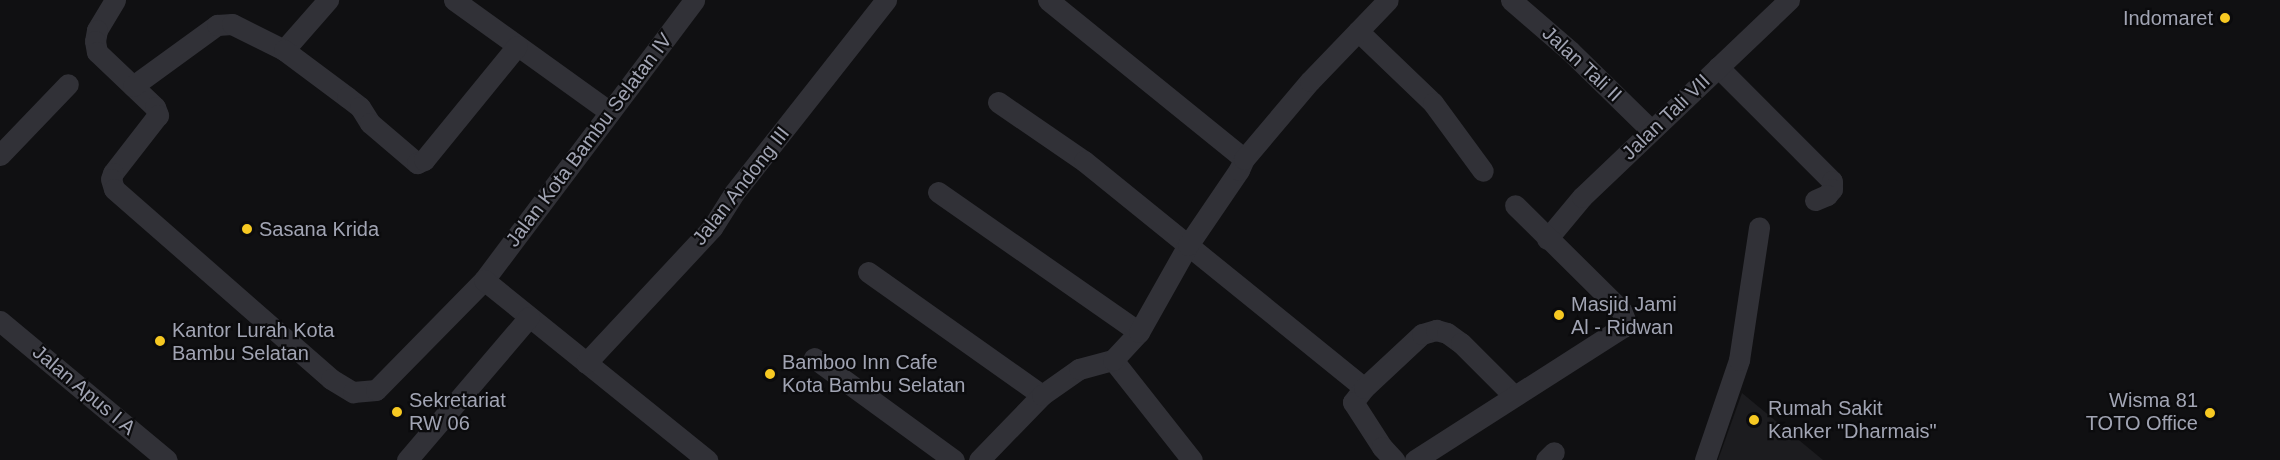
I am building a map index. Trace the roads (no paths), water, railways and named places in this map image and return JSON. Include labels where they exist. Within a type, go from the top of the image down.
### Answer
[{"type":"street","points":[[115,0],[97,30],[95,41],[97,52],[134,86],[218,25],[232,24],[284,50],[360,107],[370,123],[417,163],[424,160],[517,45]]},
{"type":"street","points":[[284,50],[328,0]]},
{"type":"street","points":[[454,0],[610,112]]},
{"type":"street","name":"Jalan Kota Bambu Selatan IV","points":[[134,86],[155,107],[158,115],[113,173],[111,178],[114,189],[331,379],[353,392],[376,390],[484,280],[694,0]]},
{"type":"street","name":"Jalan Andong III","points":[[586,363],[712,228],[734,193],[886,0]]},
{"type":"street","points":[[1048,0],[1240,156]]},
{"type":"street","points":[[979,460],[1042,395],[1079,369],[1113,360],[1139,332],[1240,156],[1388,0]]},
{"type":"street","name":"Jalan Tali II","points":[[1511,0],[1570,51],[1651,130]]},
{"type":"street","name":"Jalan Tali VII","points":[[1547,239],[1582,197],[1789,0]]},
{"type":"street","points":[[1358,31],[1433,102],[1483,171]]},
{"type":"street","points":[[1718,67],[1832,181],[1832,189],[1827,195],[1815,200]]},
{"type":"street","points":[[0,155],[68,84]]},
{"type":"street","points":[[998,102],[1084,161],[1364,388]]},
{"type":"street","points":[[938,192],[1139,332]]},
{"type":"street","points":[[1427,457],[1514,396],[1623,327],[1625,320],[1621,310],[1515,205]]},
{"type":"street","points":[[1705,460],[1739,360],[1759,228]]},
{"type":"street","points":[[868,272],[1042,395]]},
{"type":"street","points":[[484,280],[707,460]]},
{"type":"street","points":[[407,460],[530,317]]},
{"type":"street","name":"Jalan Apus I A","points":[[0,321],[167,460]]},
{"type":"street","points":[[1394,460],[1382,447],[1353,402],[1364,388],[1422,334],[1436,330],[1447,333],[1514,396]]},
{"type":"street","points":[[814,358],[954,460]]},
{"type":"street","points":[[1113,360],[1192,460]]},
{"type":"place","name":"Indomaret","points":[[2225,18]]},
{"type":"place","name":"Sasana Krida","points":[[247,229]]},
{"type":"place","name":"Masjid Jami Al - Ridwan","points":[[1559,315]]},
{"type":"place","name":"Kantor Lurah Kota Bambu Selatan","points":[[160,341]]},
{"type":"place","name":"Bamboo Inn Cafe Kota Bambu Selatan","points":[[770,374]]},
{"type":"place","name":"Sekretariat RW 06","points":[[397,412]]},
{"type":"place","name":"Wisma 81 TOTO Office","points":[[2210,413]]},
{"type":"place","name":"Rumah Sakit Kanker \"Dharmais\"","points":[[1754,420]]}]
